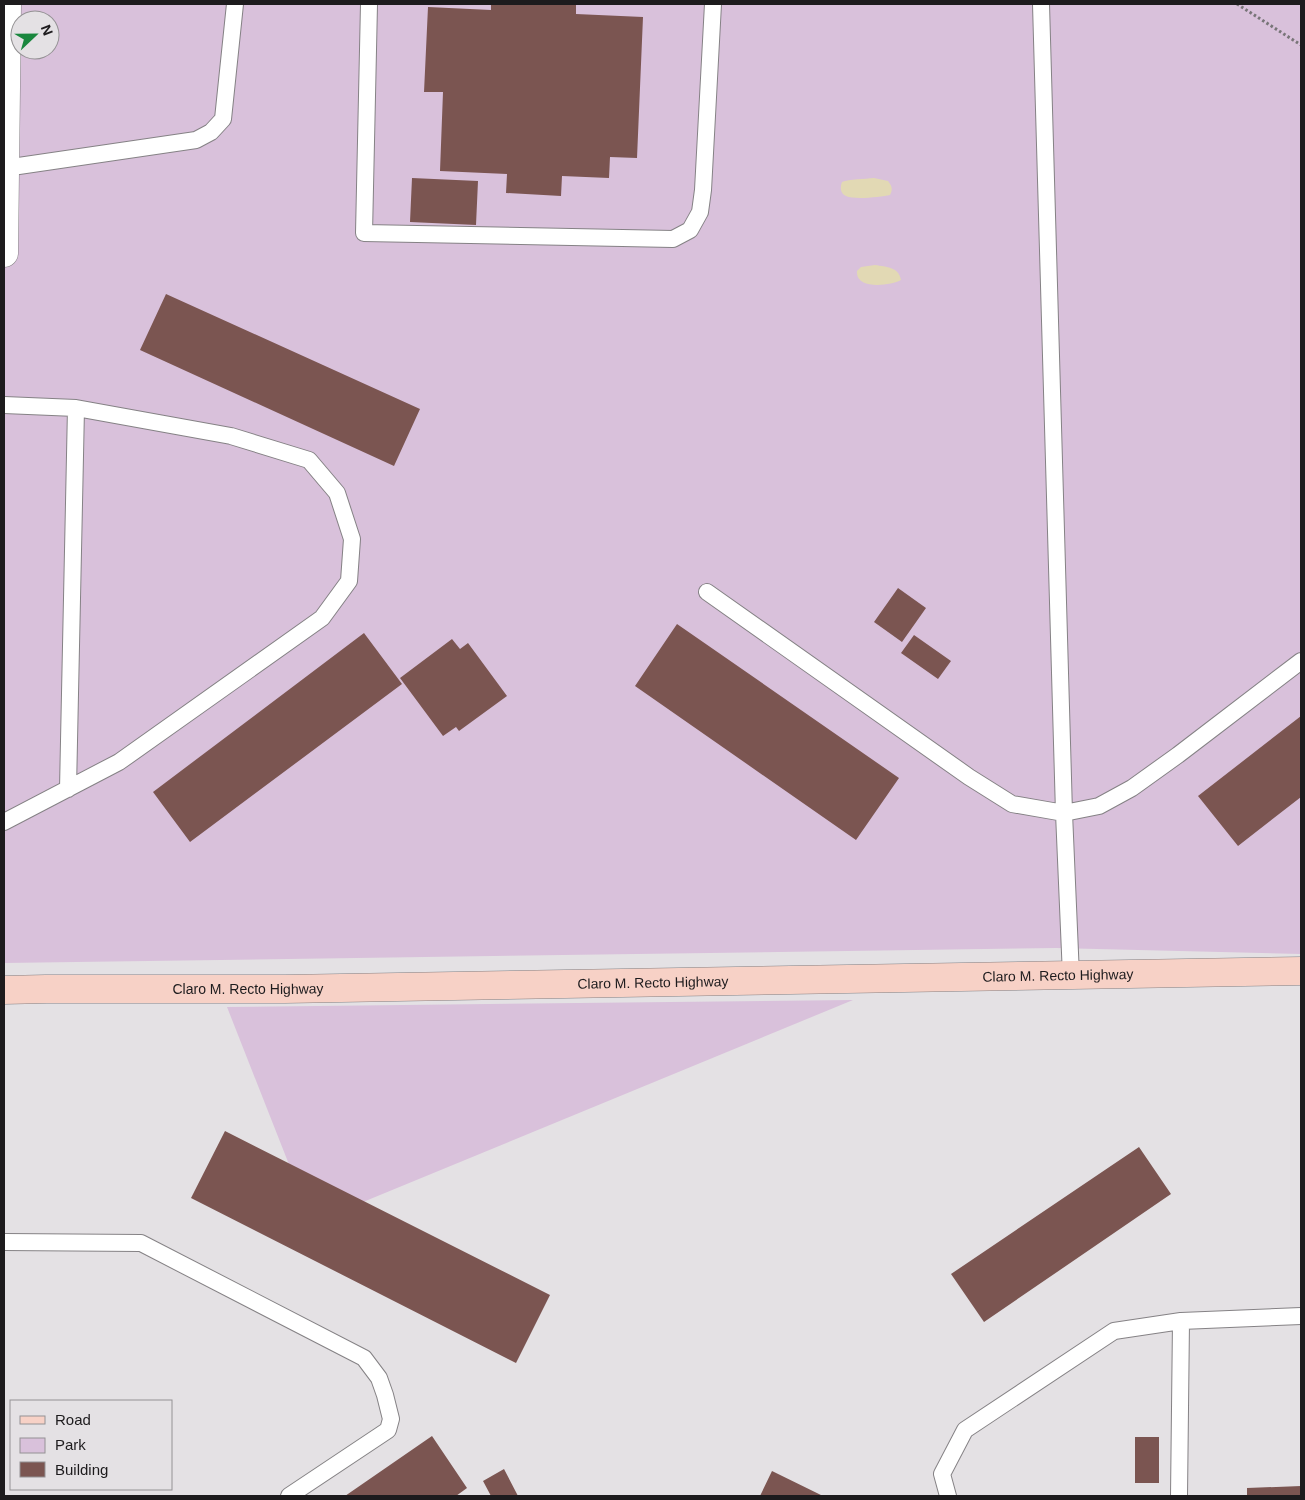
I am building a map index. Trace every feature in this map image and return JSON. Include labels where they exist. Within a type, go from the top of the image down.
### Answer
[{"type":"main road","name":"Claro M. Recto Highway","points":[[4,990],[295,989],[1301,971]]},
{"type":"street","points":[[4,253],[7,4]]},
{"type":"lane","points":[[5,168],[196,140],[211,132],[223,119],[235,4]]},
{"type":"lane","points":[[369,4],[364,233],[673,239],[690,230],[700,212],[703,190],[713,4]]},
{"type":"lane","points":[[1041,4],[1064,813],[1071,976]]},
{"type":"lane","points":[[4,405],[76,408],[231,436],[309,460],[338,493],[352,539],[349,581],[322,618],[119,762],[4,822]]},
{"type":"lane","points":[[68,789],[76,408]]},
{"type":"lane","points":[[707,592],[969,777],[1012,804],[1064,813],[1098,806],[1132,788],[1301,661]]},
{"type":"lane","points":[[4,1242],[141,1243],[364,1358],[379,1378],[386,1395],[391,1418],[388,1430],[289,1496]]},
{"type":"lane","points":[[948,1496],[942,1474],[965,1430],[1114,1331],[1181,1321],[1301,1316]]},
{"type":"lane","points":[[1179,1496],[1181,1321]]},
{"type":"path","points":[[1236,4],[1301,45]]},
{"type":"green space","points":[[4,4],[1301,4],[1301,954],[1056,948],[4,963]]},
{"type":"green space","points":[[853,1000],[312,1223],[227,1007]]},
{"type":"sand","points":[[874,178],[888,181],[892,188],[890,195],[855,198],[846,196],[842,192],[842,182]]},
{"type":"sand","points":[[875,265],[895,270],[898,272],[901,280],[882,285],[867,284],[861,281],[857,271],[861,267]]},
{"type":"building","points":[[491,4],[576,4],[576,14],[643,17],[637,158],[610,157],[609,178],[562,176],[561,196],[506,193],[507,174],[440,171],[443,92],[424,92],[428,7],[491,10]]},
{"type":"building","points":[[412,178],[478,181],[476,225],[410,222]]},
{"type":"building","points":[[166,294],[420,409],[394,466],[140,350]]},
{"type":"building","points":[[898,588],[926,608],[902,642],[874,622]]},
{"type":"building","points":[[677,624],[899,778],[856,840],[635,686]]},
{"type":"building","points":[[364,633],[402,684],[190,842],[153,792]]},
{"type":"building","points":[[914,635],[951,661],[938,679],[901,653]]},
{"type":"building","points":[[452,639],[460,649],[468,643],[507,696],[459,731],[456,727],[443,736],[400,678]]},
{"type":"building","points":[[1301,716],[1301,797],[1238,846],[1198,796]]},
{"type":"building","points":[[225,1131],[550,1295],[516,1363],[191,1198]]},
{"type":"building","points":[[1139,1147],[1171,1194],[984,1322],[951,1274]]},
{"type":"building","points":[[432,1436],[467,1488],[456,1496],[345,1496]]},
{"type":"building","points":[[1135,1437],[1159,1437],[1159,1483],[1135,1483]]},
{"type":"building","points":[[504,1469],[518,1496],[491,1496],[483,1481]]},
{"type":"building","points":[[772,1471],[823,1496],[760,1496]]},
{"type":"building","points":[[1301,1486],[1301,1496],[1247,1496],[1247,1488]]}]
